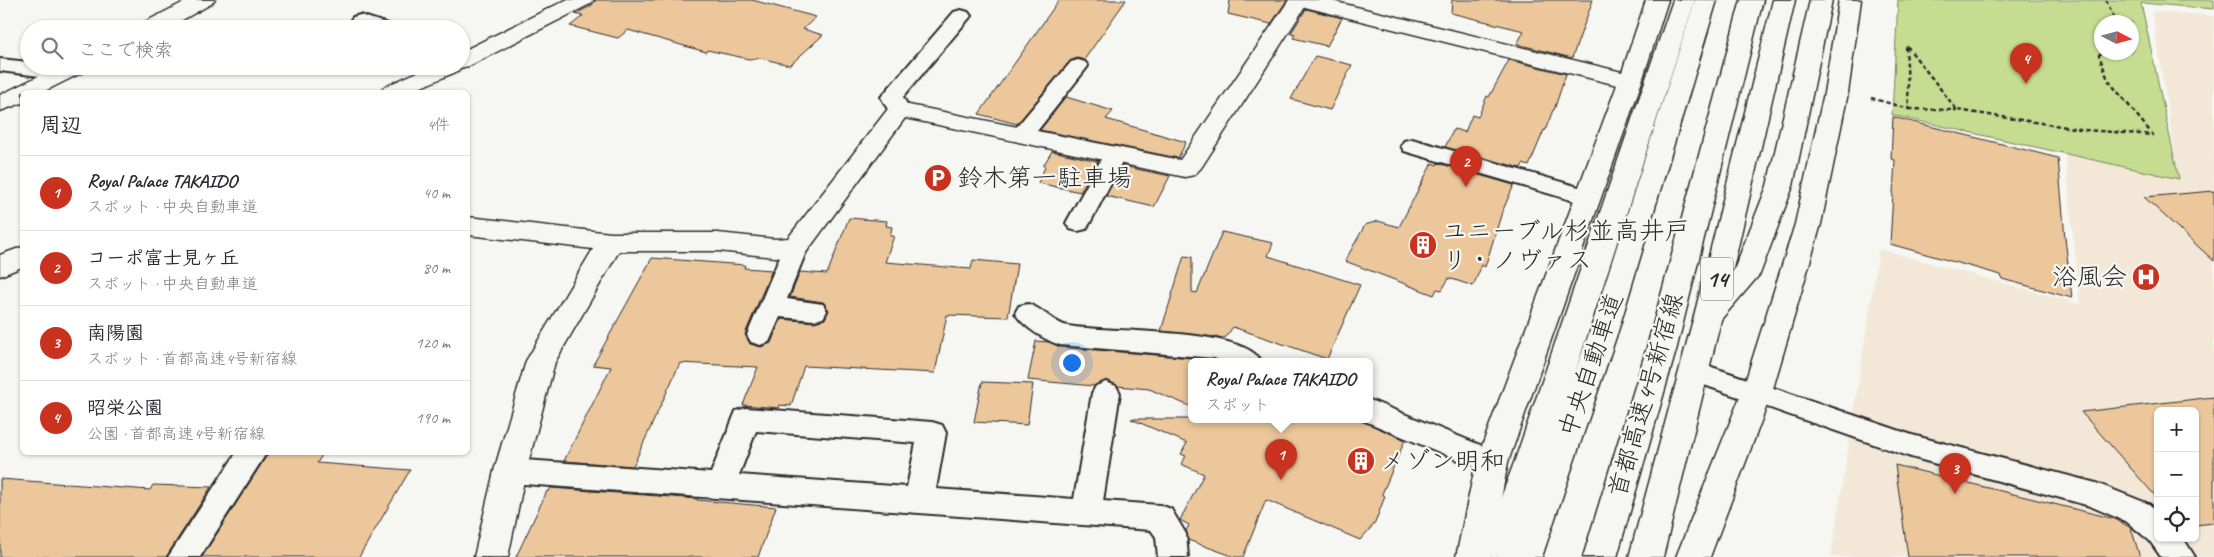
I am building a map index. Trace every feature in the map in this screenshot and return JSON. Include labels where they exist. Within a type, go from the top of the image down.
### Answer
[{"type":"main road","points":[[470,55],[582,0]]},
{"type":"main road","points":[[470,226],[612,242],[718,242],[775,248],[796,247],[900,110],[1185,169],[1192,162],[1292,9],[1301,0],[1630,81]]},
{"type":"main road","points":[[1473,557],[1492,462],[1630,81],[1657,0]]},
{"type":"main road","points":[[1496,557],[1531,460],[1684,0]]},
{"type":"main road","name":"中央自動車道","points":[[1525,557],[1605,328],[1706,0]]},
{"type":"main road","name":"首都高速4号新宿線","points":[[1600,557],[1662,347],[1752,0]]},
{"type":"main road","name":"14","points":[[1646,557],[1708,316],[1784,0]]},
{"type":"main road","points":[[1708,316],[1746,274],[1780,186],[1820,0]]},
{"type":"main road","points":[[1693,557],[1756,392],[1808,224],[1836,93],[1850,0]]},
{"type":"main road","points":[[164,20],[197,1]]},
{"type":"main road","points":[[30,90],[60,75]]},
{"type":"main road","points":[[396,90],[428,75]]},
{"type":"main road","points":[[0,104],[20,95]]},
{"type":"main road","points":[[491,557],[510,471],[541,361],[612,242]]},
{"type":"main road","points":[[0,266],[20,257]]},
{"type":"lane","points":[[900,110],[892,97],[961,16]]},
{"type":"lane","points":[[0,65],[20,66]]},
{"type":"lane","points":[[1022,135],[1078,66]]},
{"type":"lane","points":[[1412,146],[1588,197]]},
{"type":"lane","points":[[1078,223],[1115,154]]},
{"type":"lane","points":[[760,336],[796,247]]},
{"type":"lane","points":[[771,307],[814,311]]},
{"type":"lane","points":[[1028,313],[1060,335],[1217,348],[1241,358]]},
{"type":"lane","points":[[1694,371],[1912,446],[2096,495],[2138,513],[2154,527]]},
{"type":"lane","points":[[1086,513],[1106,393]]},
{"type":"lane","points":[[1373,413],[1492,462]]},
{"type":"lane","points":[[720,486],[746,419],[932,433],[919,501]]},
{"type":"lane","points":[[183,557],[251,455]]},
{"type":"lane","points":[[510,471],[1160,518],[1171,534],[1173,557]]},
{"type":"lane","points":[[2167,542],[2180,557]]},
{"type":"path","points":[[2106,0],[2113,15]]},
{"type":"path","points":[[1909,108],[1906,45],[1957,110]]},
{"type":"path","points":[[1869,98],[1909,108],[1957,110],[2086,130],[2152,135],[2108,80],[2101,60]]},
{"type":"shaded area","name":"浴風会","points":[[2152,11],[2214,16],[2214,557],[1831,557],[1879,249],[2080,304],[2065,153],[2179,179]]},
{"type":"green space","points":[[1898,0],[2214,0],[2214,9],[2141,3],[2179,179],[1892,115]]},
{"type":"building","points":[[596,0],[752,0],[816,17],[803,29],[823,35],[790,65],[760,58],[749,59],[707,50],[706,52],[628,30],[618,38],[570,26],[583,16],[575,14],[591,6]]},
{"type":"building","points":[[1059,0],[1126,0],[1084,60],[1077,58],[1070,61],[1017,124],[979,114]]},
{"type":"building","points":[[1230,0],[1287,0],[1271,24],[1228,14]]},
{"type":"building","points":[[1452,0],[1593,0],[1572,58],[1517,44],[1524,31],[1451,13]]},
{"type":"building","points":[[1306,9],[1342,18],[1327,46],[1293,38],[1295,34],[1291,33]]},
{"type":"building","points":[[1315,56],[1352,65],[1330,110],[1291,99]]},
{"type":"building","points":[[1509,60],[1566,74],[1554,110],[1529,166],[1523,164],[1521,168],[1445,147],[1454,129],[1465,132],[1472,115],[1478,117],[1487,96],[1489,97]]},
{"type":"building","points":[[1066,97],[1113,111],[1106,119],[1186,142],[1178,158],[1040,130]]},
{"type":"building","points":[[1893,117],[2058,158],[2072,298],[2002,279],[2001,275],[1890,244],[1895,160],[1891,159]]},
{"type":"building","points":[[1052,151],[1098,161],[1080,192],[1038,183],[1045,167],[1043,166]]},
{"type":"building","name":"ユニーブル杉並高井戸 リ・ノヴァス","points":[[1432,163],[1437,165],[1438,163],[1514,185],[1502,212],[1485,267],[1482,265],[1473,286],[1449,278],[1442,290],[1437,289],[1434,295],[1345,261],[1365,225],[1378,221],[1399,227]]},
{"type":"building","points":[[1122,166],[1170,176],[1154,207],[1106,196]]},
{"type":"building","points":[[2214,191],[2214,261],[2144,197]]},
{"type":"building","points":[[849,218],[887,221],[886,226],[892,227],[890,236],[894,236],[885,262],[971,269],[973,260],[1017,264],[1008,317],[947,315],[935,373],[804,366],[791,406],[780,405],[779,408],[743,405],[758,367],[680,363],[633,466],[564,461],[611,367],[593,365],[652,258],[745,265],[744,268],[772,270],[745,334],[750,344],[761,347],[771,343],[781,319],[814,322],[825,319],[829,310],[823,302],[790,297],[800,272],[827,274]]},
{"type":"building","points":[[1222,232],[1273,243],[1268,256],[1360,285],[1327,358],[1233,327],[1225,338],[1161,331],[1184,256],[1192,257],[1192,292],[1197,293]]},
{"type":"building","points":[[1036,341],[1049,342],[1060,347],[1192,358],[1188,358],[1188,405],[1149,389],[1118,386],[1107,380],[1094,386],[1028,380]]},
{"type":"building","points":[[982,382],[1033,384],[1027,425],[974,422]]},
{"type":"building","points":[[2214,397],[2214,523],[2199,525],[2199,407],[2154,407],[2154,494],[2081,412]]},
{"type":"building","points":[[1131,419],[1188,419],[1188,423],[1367,423],[1405,440],[1382,494],[1385,496],[1375,523],[1360,540],[1266,500],[1243,557],[1235,557],[1188,540],[1186,531],[1189,525],[1180,520],[1204,474],[1181,464],[1186,456],[1181,454],[1187,443]]},
{"type":"building","points":[[267,455],[322,455],[317,463],[410,470],[359,557],[202,557]]},
{"type":"building","points":[[1895,465],[2115,519],[2131,528],[2140,557],[1908,557]]},
{"type":"building","points":[[0,479],[150,490],[153,485],[211,487],[166,557],[0,557]]},
{"type":"building","points":[[551,488],[776,507],[758,557],[516,557],[547,491]]},
{"type":"place","name":"昭栄公園","points":[[2026,84]]},
{"type":"place","name":"鈴木第一駐車場","points":[[938,178]]},
{"type":"place","name":"コーポ富士見ヶ丘","points":[[1466,187]]},
{"type":"place","name":"ユニーブル杉並高井戸 リ・ノヴァス","points":[[1423,245]]},
{"type":"place","name":"浴風会","points":[[2146,277]]},
{"type":"place","name":"メゾン明和","points":[[1361,461]]},
{"type":"place","name":"Royal Palace TAKAIDO","points":[[1281,480]]},
{"type":"place","name":"南陽園","points":[[1955,494]]}]
